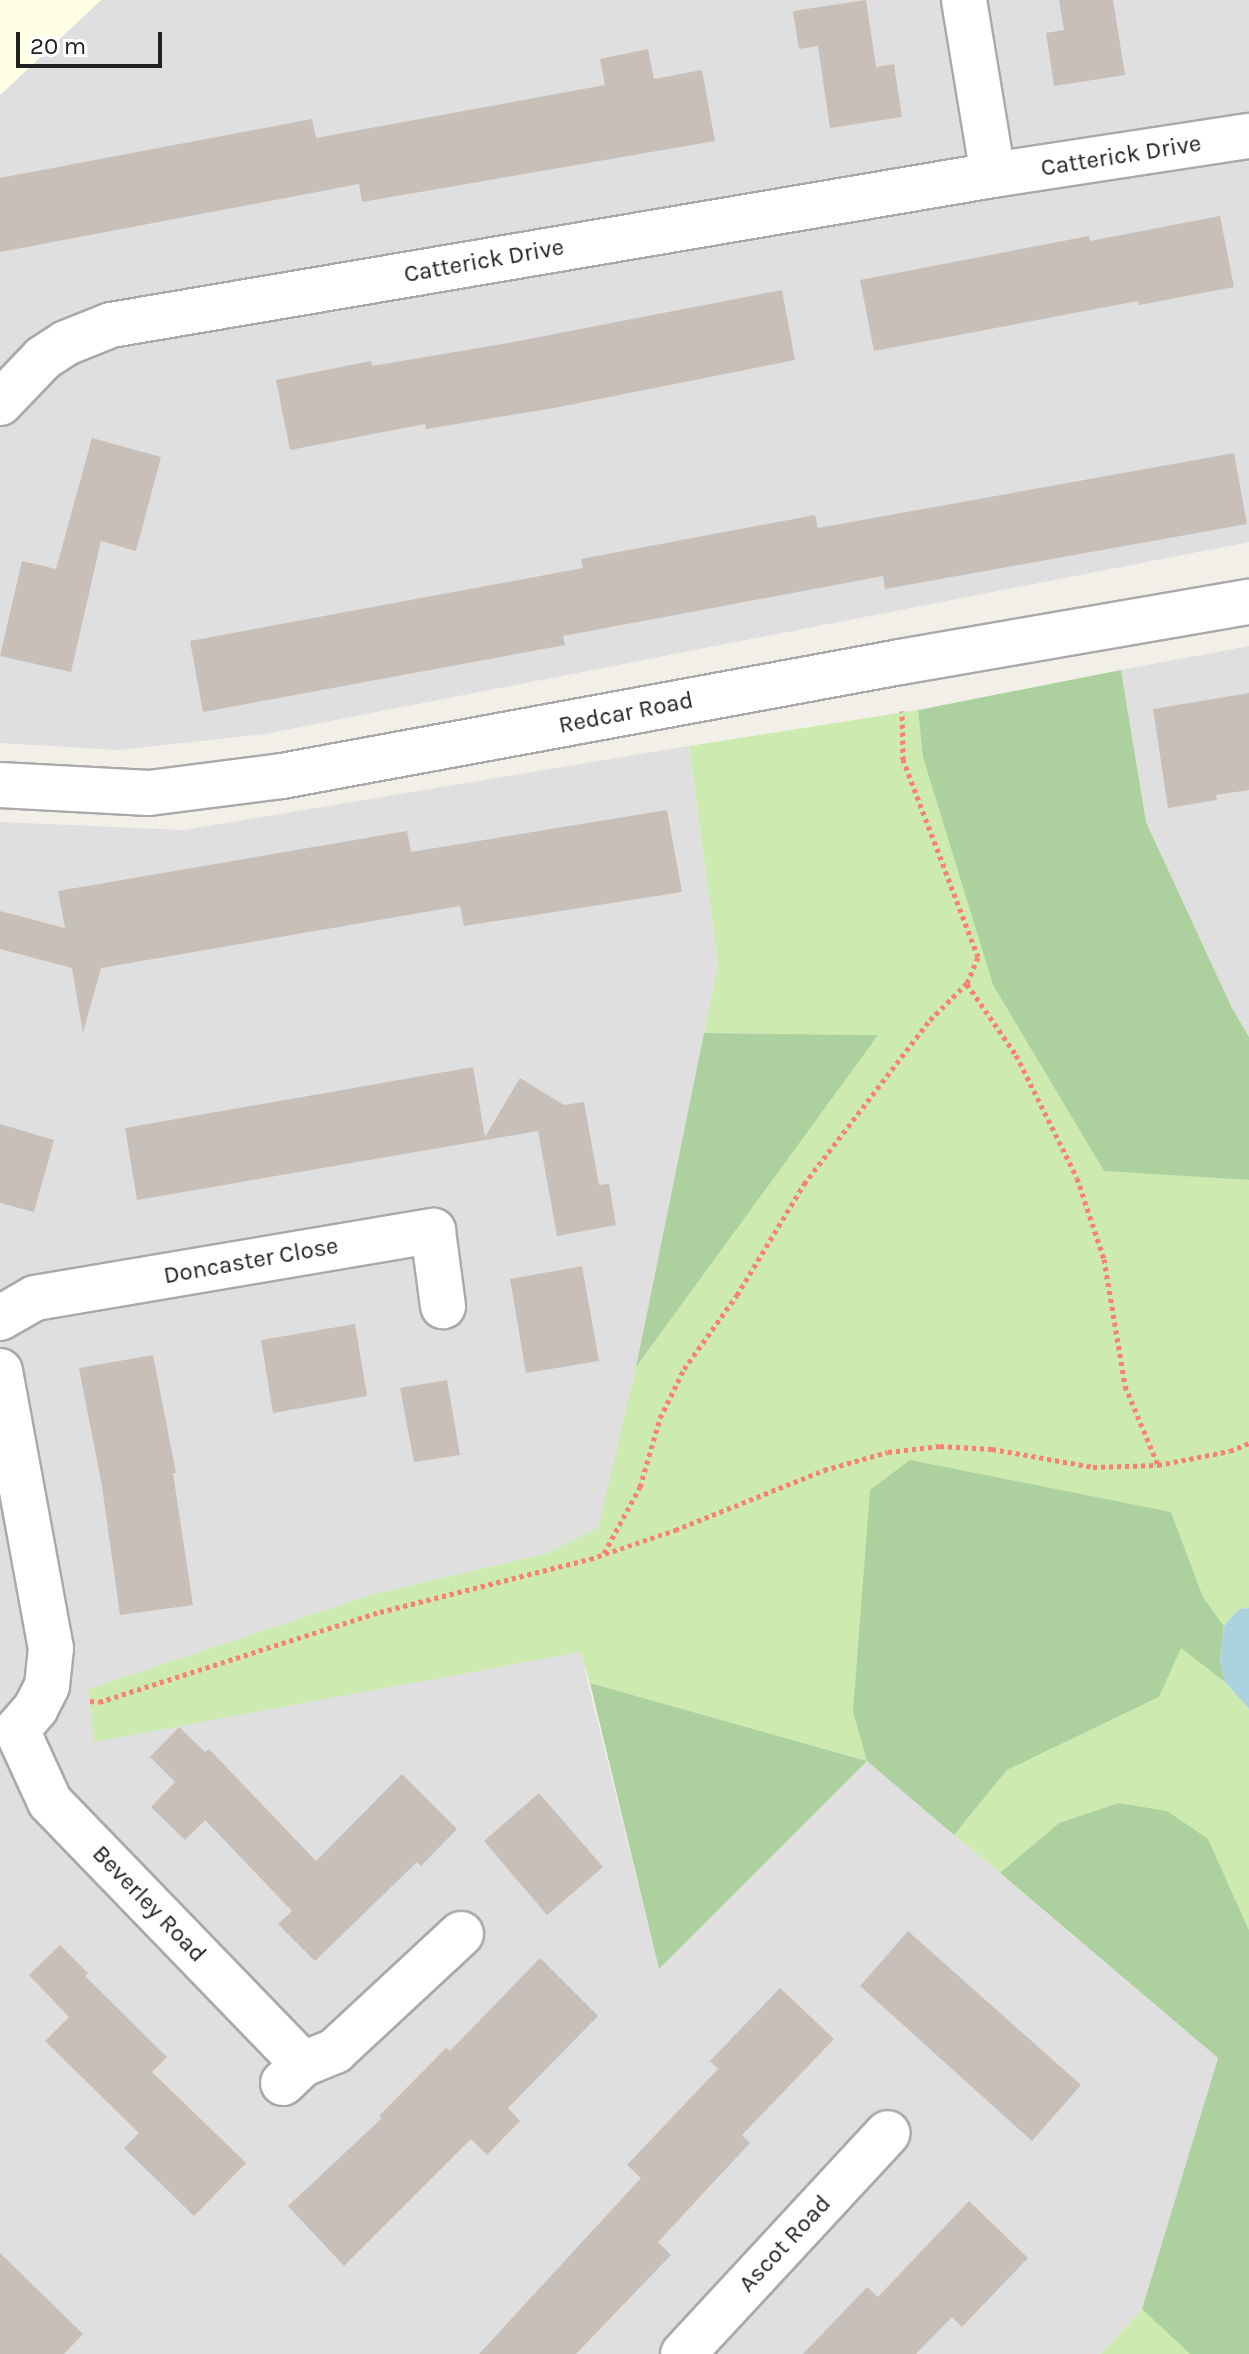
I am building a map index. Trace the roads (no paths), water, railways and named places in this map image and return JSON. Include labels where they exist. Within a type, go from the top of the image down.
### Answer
[{"type":"street","points":[[964,0],[993,175]]},
{"type":"street","name":"Catterick Drive","points":[[0,403],[43,358],[66,343],[111,325],[993,175],[1249,136]]},
{"type":"street","name":"Redcar Road","points":[[0,785],[149,793],[282,776],[900,662],[1249,602]]},
{"type":"street","name":"Doncaster Close","points":[[0,1318],[35,1298],[433,1231],[443,1306]]},
{"type":"street","points":[[0,1371],[51,1648],[20,1720]]},
{"type":"street","name":"Beverley Road","points":[[20,1720],[50,1802],[293,2074],[335,2051],[461,1934]]},
{"type":"street","name":"Ascot Road","points":[[683,2354],[888,2133]]},
{"type":"water","points":[[1249,1608],[1249,1709],[1225,1682],[1220,1661],[1224,1626],[1239,1609]]}]
